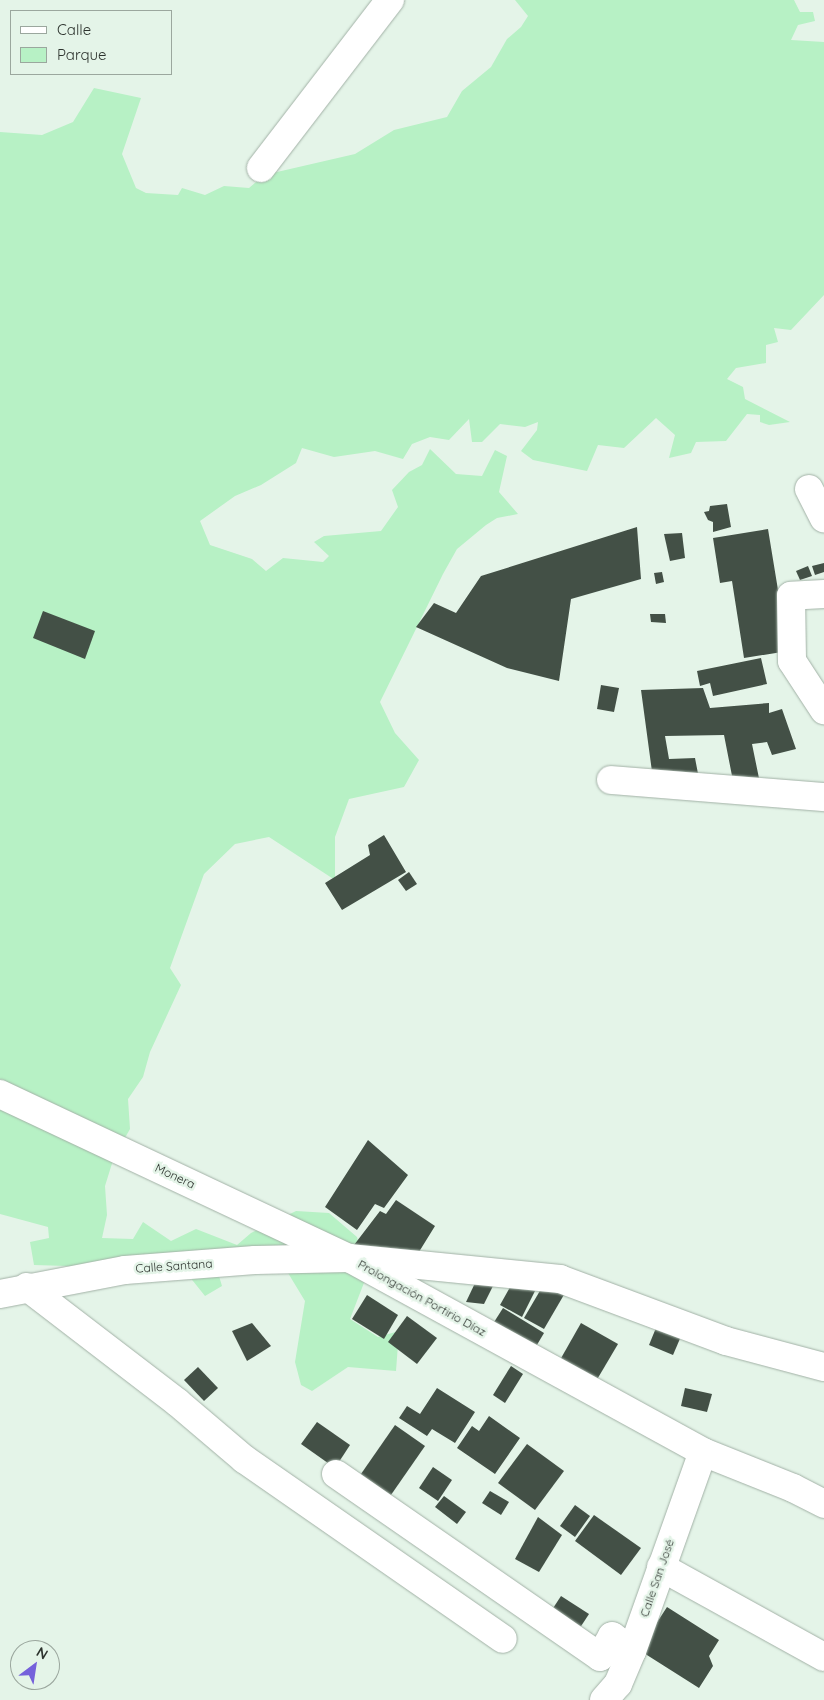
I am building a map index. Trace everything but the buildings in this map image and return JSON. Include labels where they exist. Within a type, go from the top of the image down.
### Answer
[{"type":"street","points":[[262,168],[390,0]]},
{"type":"street","points":[[809,489],[824,518]]},
{"type":"street","points":[[824,594],[791,596],[792,661],[824,710]]},
{"type":"street","points":[[611,780],[824,797]]},
{"type":"street","name":"Monera","points":[[0,1094],[350,1258]]},
{"type":"street","name":"Calle Santana","points":[[0,1294],[28,1287],[125,1270],[255,1260],[350,1258]]},
{"type":"street","name":"Prolongación Porfirio Díaz","points":[[350,1258],[560,1279],[726,1341],[824,1367]]},
{"type":"street","name":"Prolongación Porfirio Díaz","points":[[350,1258],[703,1452],[793,1488],[824,1504]]},
{"type":"street","points":[[28,1287],[178,1403],[244,1459],[504,1639]]},
{"type":"street","name":"Calle San José","points":[[604,1700],[618,1684],[632,1650],[703,1452]]},
{"type":"street","points":[[336,1474],[600,1657],[612,1636],[632,1650]]},
{"type":"street","points":[[661,1567],[824,1657]]},
{"type":"green space","points":[[515,0],[794,0],[800,12],[813,12],[815,21],[798,25],[791,40],[824,42],[824,295],[791,330],[774,328],[778,342],[766,345],[766,363],[736,368],[727,379],[743,387],[745,399],[790,422],[769,425],[760,422],[760,415],[747,414],[726,441],[696,442],[691,453],[669,458],[675,435],[656,418],[624,448],[598,445],[587,471],[533,460],[521,451],[537,430],[538,422],[525,427],[500,424],[482,442],[472,442],[469,419],[449,440],[430,437],[412,444],[403,459],[375,451],[334,457],[302,448],[296,463],[261,485],[235,496],[200,521],[210,545],[252,559],[266,571],[283,558],[323,562],[329,556],[314,542],[324,536],[381,531],[398,507],[392,490],[409,472],[422,465],[430,449],[456,474],[482,476],[495,450],[507,456],[499,492],[518,514],[497,518],[486,525],[457,549],[443,574],[380,702],[395,733],[419,760],[404,787],[349,799],[335,837],[335,880],[269,837],[235,844],[204,874],[170,968],[181,985],[150,1052],[143,1077],[128,1099],[130,1129],[114,1157],[105,1186],[107,1215],[102,1238],[133,1239],[143,1222],[171,1241],[196,1229],[237,1245],[251,1233],[296,1211],[329,1213],[357,1237],[367,1275],[350,1319],[378,1337],[399,1331],[396,1371],[348,1367],[312,1391],[301,1385],[295,1362],[305,1301],[285,1268],[219,1276],[222,1286],[205,1296],[189,1276],[167,1266],[113,1285],[67,1266],[34,1265],[30,1242],[49,1238],[48,1227],[0,1214],[0,132],[42,135],[73,122],[94,88],[141,98],[122,154],[136,188],[146,193],[178,195],[182,188],[205,195],[224,186],[249,188],[264,175],[355,154],[394,130],[447,117],[462,91],[491,67],[507,39],[521,27],[528,16]]}]
